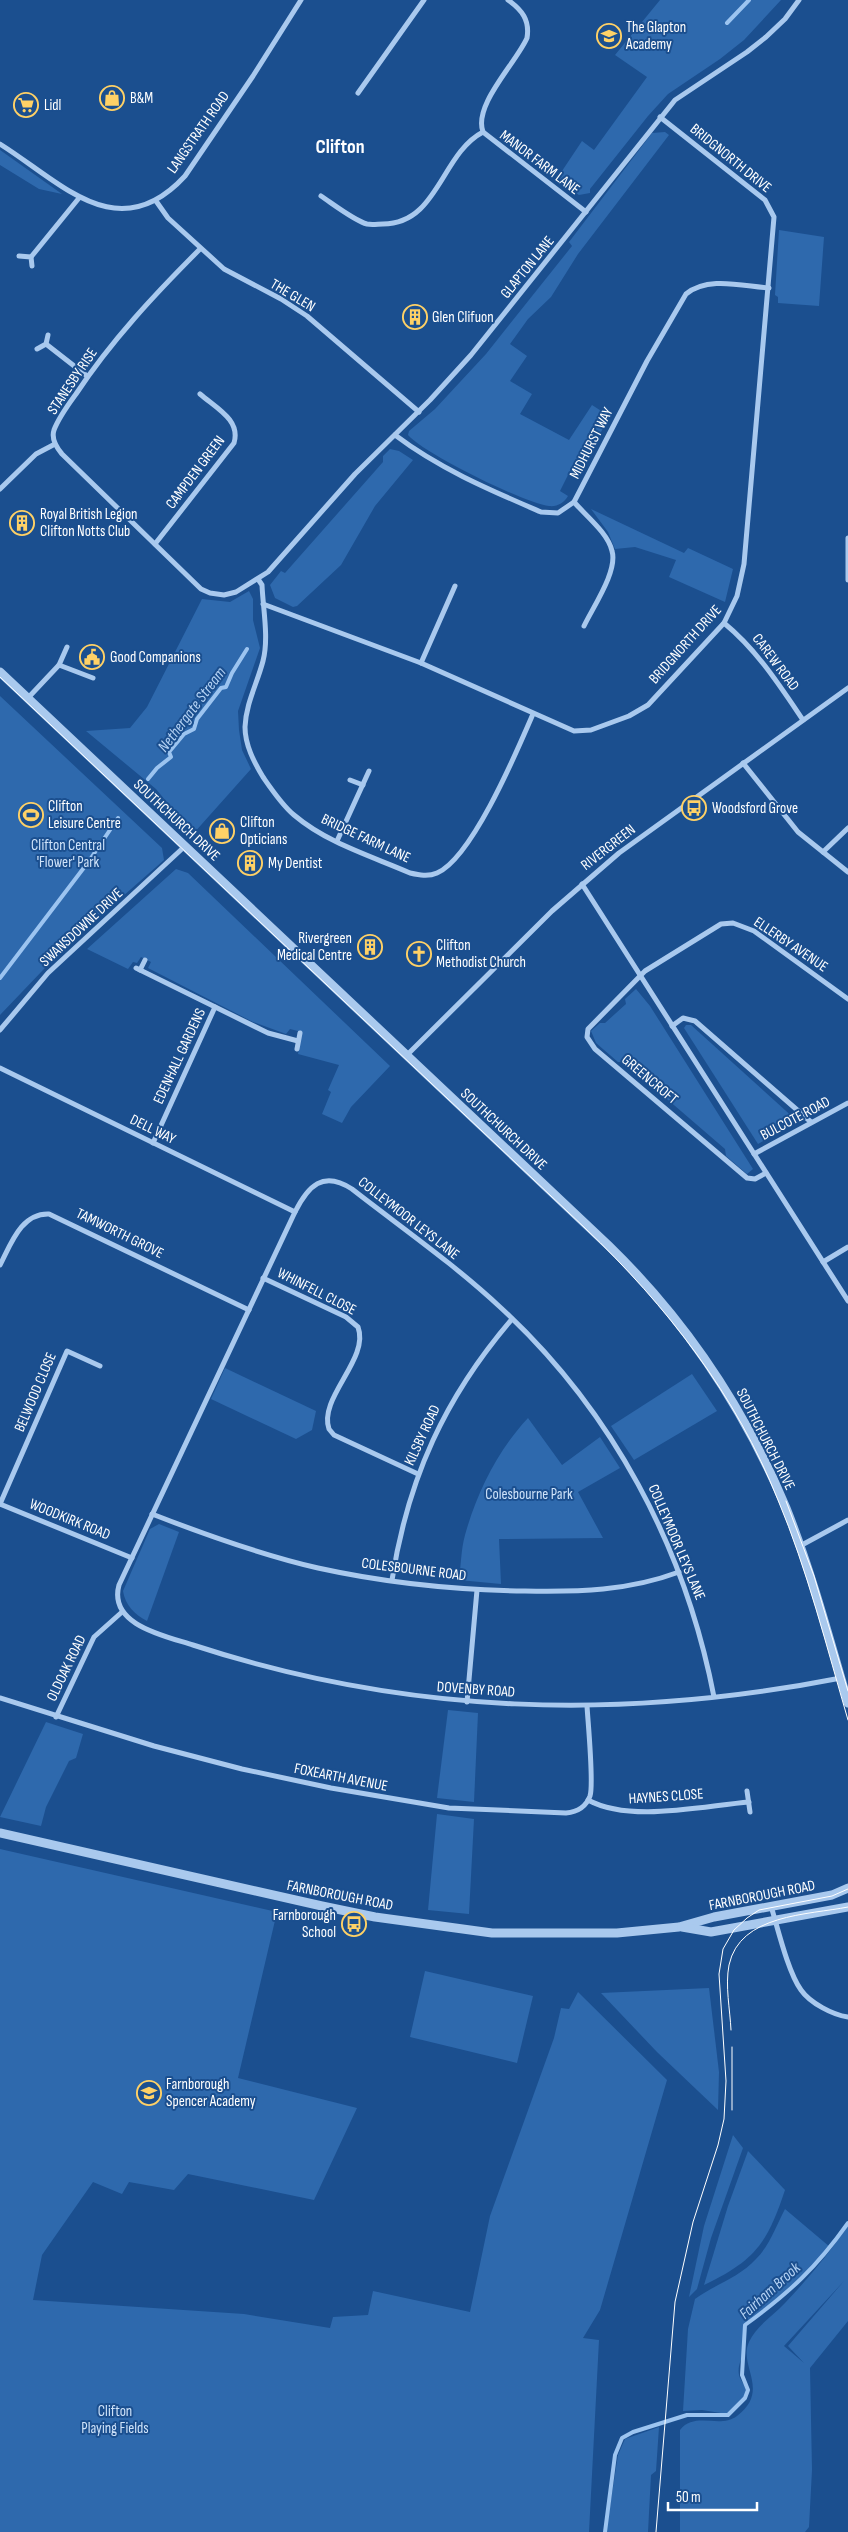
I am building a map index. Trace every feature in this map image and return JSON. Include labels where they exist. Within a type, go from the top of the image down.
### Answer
[{"type":"street","name":"LANGSTRATH ROAD","points":[[0,144],[79,198],[96,205],[115,209],[129,209],[156,201],[172,190],[184,176],[253,76],[301,0]]},
{"type":"street","points":[[358,93],[424,0]]},
{"type":"street","name":"MANOR FARM LANE","points":[[508,0],[518,7],[525,17],[528,30],[527,38],[493,93],[482,114],[480,124],[483,132],[491,141],[586,212]]},
{"type":"street","name":"GLAPTON LANE","points":[[258,579],[274,566],[354,474],[418,412],[499,323],[675,100],[747,52],[766,37],[785,19],[799,0]]},
{"type":"street","name":"BRIDGNORTH DRIVE","points":[[263,604],[421,663],[566,729],[582,731],[637,713],[648,705],[724,623],[737,596],[744,564],[774,227],[771,208],[765,200],[660,117]]},
{"type":"street","points":[[321,196],[367,224],[390,224],[407,220],[421,211],[468,142],[483,132]]},
{"type":"street","points":[[32,266],[31,257],[79,198]]},
{"type":"street","name":"THE GLEN","points":[[156,201],[168,218],[224,269],[281,299],[307,316],[418,412]]},
{"type":"street","name":"STANESBY RISE","points":[[55,444],[54,429],[88,376],[129,324],[200,249]]},
{"type":"street","points":[[19,256],[31,257]]},
{"type":"street","name":"MIDHURST WAY","points":[[395,435],[420,454],[444,468],[541,512],[558,513],[567,509],[574,502],[647,361],[686,294],[696,286],[709,283],[769,288]]},
{"type":"street","points":[[37,349],[46,344],[48,335]]},
{"type":"street","points":[[46,344],[88,376]]},
{"type":"street","name":"CAMPDEN GREEN","points":[[155,544],[234,443],[236,435],[232,421],[200,394]]},
{"type":"street","points":[[0,489],[36,454],[55,444],[62,454],[201,589],[210,593],[224,595],[236,592],[258,579]]},
{"type":"street","points":[[574,502],[606,539],[612,550],[614,560],[611,572],[584,626]]},
{"type":"street","points":[[848,538],[848,580]]},
{"type":"street","name":"BRIDGE FARM LANE","points":[[258,579],[262,585],[265,645],[264,660],[247,709],[245,729],[248,748],[255,764],[273,791],[293,814],[319,833],[410,873],[424,876],[436,874],[446,867],[459,853],[489,808],[533,714]]},
{"type":"street","points":[[421,663],[455,586]]},
{"type":"street","name":"CAREW ROAD","points":[[724,623],[742,638],[758,656],[803,720]]},
{"type":"street","points":[[27,699],[59,665],[67,647]]},
{"type":"street","points":[[59,665],[93,678]]},
{"type":"street","name":"SOUTHCHURCH DRIVE","points":[[0,672],[614,1251],[660,1300],[695,1345],[741,1417],[773,1479],[800,1546],[848,1703]]},
{"type":"street","name":"RIVERGREEN","points":[[407,1055],[582,884],[619,853],[848,688]]},
{"type":"street","points":[[743,763],[798,832],[848,872]]},
{"type":"street","points":[[337,841],[369,771]]},
{"type":"street","points":[[350,780],[363,786]]},
{"type":"street","points":[[822,852],[848,828]]},
{"type":"street","name":"SWANSDOWNE DRIVE","points":[[0,1030],[48,974],[184,846]]},
{"type":"street","points":[[582,884],[848,1302]]},
{"type":"street","name":"ELLERBY AVENUE","points":[[640,976],[716,926],[733,923],[754,931],[848,999]]},
{"type":"street","name":"EDENHALL GARDENS","points":[[145,960],[138,969],[268,1033],[298,1041]]},
{"type":"street","name":"GREENCROFT","points":[[640,976],[588,1029],[587,1037],[595,1049],[747,1178],[755,1179],[766,1173]]},
{"type":"street","name":"EDENHALL GARDENS","points":[[153,1143],[215,1007]]},
{"type":"street","points":[[672,1026],[683,1018],[695,1021],[811,1122]]},
{"type":"street","points":[[297,1048],[300,1034]]},
{"type":"street","name":"DELL WAY","points":[[0,1068],[295,1212]]},
{"type":"street","name":"BULCOTE ROAD","points":[[754,1154],[848,1103]]},
{"type":"street","name":"COLLEYMOOR LEYS LANE","points":[[122,1612],[118,1604],[117,1590],[295,1212],[306,1192],[315,1185],[324,1181],[340,1183],[451,1266],[512,1319],[559,1368],[613,1439],[658,1522],[679,1572],[696,1624],[714,1697]]},
{"type":"street","name":"TAMWORTH GROVE","points":[[0,1265],[24,1224],[37,1214],[49,1214],[249,1310]]},
{"type":"street","points":[[823,1262],[848,1246]]},
{"type":"street","name":"WHINFELL CLOSE","points":[[263,1278],[346,1317],[358,1327],[359,1344],[328,1412],[329,1429],[334,1435],[418,1474]]},
{"type":"street","name":"KILSBY ROAD","points":[[392,1580],[401,1528],[418,1474],[450,1404],[482,1356],[512,1319]]},
{"type":"street","name":"BELWOOD CLOSE","points":[[0,1504],[67,1351],[100,1366]]},
{"type":"street","name":"WOODKIRK ROAD","points":[[0,1504],[132,1558]]},
{"type":"street","name":"COLESBOURNE ROAD","points":[[152,1514],[235,1544],[319,1568],[392,1580],[477,1590],[548,1592],[621,1588],[652,1582],[679,1572]]},
{"type":"street","points":[[800,1546],[848,1520]]},
{"type":"street","points":[[467,1702],[477,1590]]},
{"type":"street","name":"DOVENBY ROAD","points":[[122,1612],[130,1620],[166,1635],[250,1662],[377,1691],[467,1702],[587,1706],[714,1697],[841,1678]]},
{"type":"street","name":"OLDOAK ROAD","points":[[56,1717],[94,1637],[122,1612]]},
{"type":"street","name":"FOXEARTH AVENUE","points":[[0,1698],[56,1717],[242,1769],[399,1801],[484,1810],[566,1814],[579,1810],[588,1800]]},
{"type":"street","points":[[587,1706],[591,1791],[588,1800]]},
{"type":"street","points":[[747,1791],[750,1812]]},
{"type":"street","name":"HAYNES CLOSE","points":[[588,1800],[621,1812],[644,1812],[749,1802]]},
{"type":"street","name":"FARNBOROUGH ROAD","points":[[0,1833],[322,1906],[450,1928],[501,1933],[621,1933],[680,1927],[771,1906],[832,1895],[848,1888]]},
{"type":"street","points":[[771,1906],[802,1992],[828,2010],[848,2017]]},
{"type":"street","name":"FARNBOROUGH ROAD","points":[[680,1927],[711,1932],[848,1907]]},
{"type":"green space","points":[[660,0],[781,0],[744,40],[720,59],[668,94],[590,189],[590,193],[579,195],[556,180],[582,141],[594,150],[647,77],[615,55]]},
{"type":"green space","points":[[665,132],[669,135],[578,254],[551,297],[528,319],[510,344],[527,356],[510,381],[532,394],[520,414],[569,440],[592,405],[609,416],[586,462],[576,459],[560,491],[568,496],[562,503],[555,506],[519,497],[453,465],[417,443],[408,435],[409,431],[435,409],[486,354],[572,246],[569,242],[652,133]]},
{"type":"green space","points":[[0,150],[62,194],[39,189],[0,165]]},
{"type":"green space","points":[[779,230],[824,237],[819,306],[778,303],[778,297],[775,295]]},
{"type":"green space","points":[[390,449],[399,451],[413,460],[375,506],[341,565],[297,606],[293,607],[275,598],[270,585],[281,571],[285,573],[383,462],[383,456]]},
{"type":"green space","points":[[591,509],[684,553],[688,548],[733,569],[725,602],[669,577],[676,560],[635,547],[615,549],[608,532]]},
{"type":"green space","points":[[249,591],[253,599],[253,620],[260,648],[238,711],[242,750],[251,769],[193,834],[156,789],[86,731],[130,728],[147,707],[202,599],[230,602]]},
{"type":"green space","name":"Clifton Central 'Flower' Park","points":[[0,696],[162,848],[164,860],[64,948],[0,1015]]},
{"type":"green space","points":[[176,869],[188,873],[390,1066],[351,1107],[342,1123],[322,1114],[331,1092],[328,1090],[339,1065],[298,1054],[302,1032],[290,1029],[286,1034],[253,1022],[148,968],[151,962],[141,957],[137,963],[133,962],[128,969],[87,949]]},
{"type":"green space","points":[[636,989],[650,1006],[753,1169],[747,1174],[726,1156],[725,1149],[624,1062],[618,1062],[596,1043],[591,1031],[600,1023],[605,1023],[626,1004],[625,999]]},
{"type":"green space","points":[[686,1025],[691,1025],[796,1122],[758,1144],[684,1028]]},
{"type":"green space","points":[[225,1368],[316,1411],[312,1430],[296,1439],[211,1399]]},
{"type":"green space","points":[[692,1374],[717,1411],[634,1460],[611,1426]]},
{"type":"green space","name":"Colesbourne Park","points":[[528,1418],[562,1465],[600,1437],[620,1468],[578,1492],[603,1538],[499,1539],[501,1584],[459,1580],[465,1535],[482,1488],[507,1444]]},
{"type":"green space","points":[[159,1524],[179,1532],[147,1621],[131,1609],[123,1591],[150,1529]]},
{"type":"green space","points":[[448,1710],[478,1713],[474,1802],[437,1798]]},
{"type":"green space","points":[[46,1722],[83,1734],[76,1758],[69,1761],[46,1807],[41,1826],[0,1817]]},
{"type":"green space","points":[[437,1814],[474,1819],[469,1914],[428,1910]]},
{"type":"green space","name":"Clifton Playing Fields","points":[[0,1849],[277,1912],[238,2078],[357,2108],[314,2200],[188,2174],[174,2190],[129,2182],[122,2194],[93,2182],[42,2255],[33,2300],[244,2314],[330,2328],[333,2317],[368,2315],[373,2291],[470,2312],[490,2216],[554,2038],[561,2008],[569,2009],[578,1992],[667,2080],[600,2310],[583,2338],[599,2340],[589,2532],[0,2532]]},
{"type":"green space","points":[[425,1971],[533,1996],[517,2063],[410,2037]]},
{"type":"green space","points":[[709,1988],[719,2072],[718,2110],[657,2052],[601,1993]]},
{"type":"green space","points":[[733,2135],[743,2148],[711,2238],[697,2289],[689,2297],[704,2226]]},
{"type":"green space","points":[[748,2151],[785,2190],[772,2224],[757,2248],[736,2267],[704,2285],[728,2206]]},
{"type":"green space","points":[[785,2209],[830,2247],[801,2280],[744,2324],[744,2348],[739,2371],[746,2393],[740,2402],[727,2414],[702,2410],[683,2411],[688,2329],[695,2299],[735,2276],[761,2254]]},
{"type":"green space","points":[[848,2226],[848,2321],[810,2368],[812,2470],[809,2527],[805,2532],[680,2532],[680,2430],[686,2424],[693,2422],[730,2420],[747,2406],[752,2397],[753,2387],[747,2360],[747,2351],[752,2336],[802,2285]],"holes":[[[844,2281],[788,2346],[804,2363],[784,2346]]]},
{"type":"green space","points":[[659,2427],[656,2471],[651,2475],[648,2532],[606,2532],[618,2455],[625,2439]]},
{"type":"waterway","name":"Nethergate Stream","points":[[727,23],[749,0]]},
{"type":"waterway","name":"Nethergate Stream","points":[[148,779],[157,768],[171,757],[169,752],[184,734],[194,729],[197,719],[221,688],[226,687],[232,673],[247,649]]},
{"type":"waterway","name":"Nethergate Stream","points":[[0,978],[89,861],[118,818]]},
{"type":"waterway","name":"Fairham Brook","points":[[605,2532],[615,2455],[622,2438],[633,2432],[687,2415],[728,2415],[745,2398],[748,2390],[742,2375],[745,2325],[789,2290],[825,2253],[848,2223]]},
{"type":"tram line","points":[[0,677],[585,1228],[644,1289],[671,1321],[720,1388],[742,1424],[761,1461],[798,1553],[848,1720]]},
{"type":"tram line","points":[[786,1501],[814,1576],[848,1691]]},
{"type":"tram line","points":[[656,2532],[675,2302],[693,2222],[718,2145],[724,2119],[726,2081],[719,1974],[723,1949],[734,1930],[759,1910],[832,1896],[848,1889]]},
{"type":"tram line","points":[[731,2030],[728,1989],[729,1965],[736,1948],[747,1936],[761,1926],[778,1920],[796,1915],[848,1907]]},
{"type":"tram line","points":[[732,2047],[732,2110]]},
{"type":"place","name":"The Glapton Academy","points":[[609,36]]},
{"type":"place","name":"B&M","points":[[112,98]]},
{"type":"place","name":"Lidl","points":[[26,105]]},
{"type":"place","name":"Glen Clifuon","points":[[415,317]]},
{"type":"place","name":"Royal British Legion Clifton Notts Club","points":[[22,523]]},
{"type":"place","name":"Good Companions","points":[[92,657]]},
{"type":"place","name":"Woodsford Grove","points":[[694,808]]},
{"type":"place","name":"Clifton Leisure Centre","points":[[31,815]]},
{"type":"place","name":"Clifton Opticians","points":[[222,831]]},
{"type":"place","name":"My Dentist","points":[[250,863]]},
{"type":"place","name":"Rivergreen Medical Centre","points":[[370,947]]},
{"type":"place","name":"Clifton Methodist Church","points":[[419,954]]},
{"type":"place","name":"Farnborough School","points":[[354,1924]]},
{"type":"place","name":"Farnborough Spencer Academy","points":[[149,2093]]},
{"type":"district","name":"Clifton","points":[[340,146]]}]
